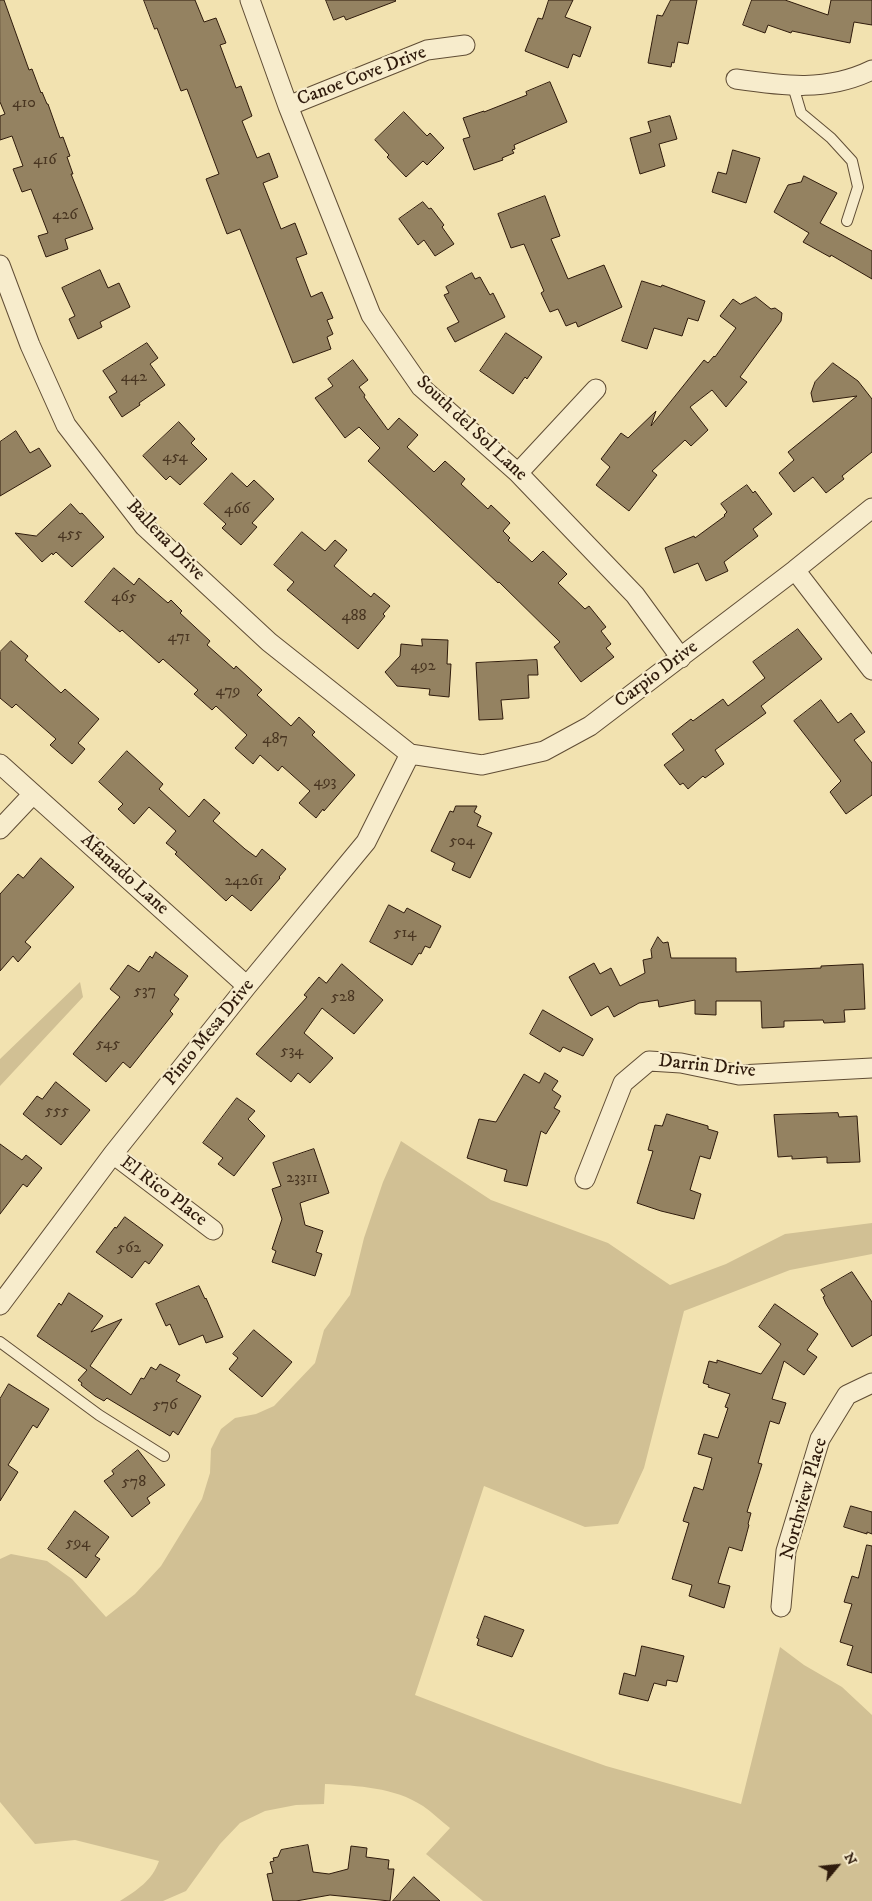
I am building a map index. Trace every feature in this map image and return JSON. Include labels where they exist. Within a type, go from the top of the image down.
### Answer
[{"type":"street","name":"South del Sol Lane","points":[[250,0],[288,106],[371,315],[421,387],[518,473],[636,595],[681,658]]},
{"type":"street","name":"Canoe Cove Drive","points":[[288,106],[427,50],[465,45]]},
{"type":"street","points":[[736,79],[793,86],[819,86],[872,70]]},
{"type":"street","name":"Ballena Drive","points":[[0,265],[30,345],[66,425],[144,526],[269,642],[410,754]]},
{"type":"street","points":[[518,473],[596,388]]},
{"type":"street","name":"Carpio Drive","points":[[410,754],[482,765],[544,751],[590,726],[795,570],[872,508]]},
{"type":"street","points":[[795,570],[872,670]]},
{"type":"street","name":"Pinto Mesa Drive","points":[[0,1305],[113,1154],[247,986],[366,842],[410,754]]},
{"type":"street","name":"Afamado Lane","points":[[0,764],[247,986]]},
{"type":"street","points":[[0,830],[33,794]]},
{"type":"street","name":"Darrin Drive","points":[[584,1178],[623,1083],[648,1061],[682,1063],[739,1075],[872,1068]]},
{"type":"street","name":"El Rico Place","points":[[113,1154],[213,1230]]},
{"type":"street","name":"Northview Place","points":[[781,1606],[786,1552],[820,1439],[847,1395],[872,1383]]},
{"type":"lane","points":[[793,86],[801,113],[832,138],[852,161],[858,187],[847,222]]},
{"type":"lane","points":[[0,1342],[99,1414],[164,1456]]},
{"type":"shaded area","points":[[80,982],[83,997],[0,1086],[0,1059]]},
{"type":"shaded area","points":[[401,1141],[491,1200],[608,1243],[670,1285],[726,1264],[785,1234],[872,1223],[872,1254],[790,1270],[684,1311],[644,1468],[618,1524],[585,1527],[484,1486],[415,1695],[606,1766],[741,1804],[780,1647],[804,1665],[842,1687],[872,1715],[872,1901],[483,1901],[426,1854],[450,1828],[426,1808],[412,1800],[388,1791],[325,1784],[324,1804],[296,1805],[265,1811],[240,1823],[220,1844],[186,1891],[163,1901],[120,1901],[148,1880],[159,1861],[75,1840],[35,1844],[0,1802],[0,1559],[11,1554],[47,1561],[72,1579],[106,1617],[135,1594],[161,1566],[202,1499],[210,1473],[211,1449],[221,1429],[235,1418],[256,1414],[274,1406],[315,1363],[324,1330],[350,1295],[364,1238],[383,1182]]},
{"type":"building","points":[[0,0],[4,0],[29,70],[32,69],[41,93],[48,104],[60,138],[63,137],[70,156],[67,157],[73,174],[71,174],[93,229],[65,239],[68,249],[46,257],[38,236],[48,233],[31,189],[22,192],[13,169],[23,166],[12,136],[0,140],[0,116],[5,114],[0,102]]},
{"type":"building","points":[[144,0],[195,0],[204,22],[216,18],[226,43],[220,45],[236,88],[241,86],[252,116],[242,121],[257,158],[269,153],[278,177],[263,183],[281,229],[295,223],[307,254],[296,258],[311,297],[322,292],[333,318],[327,320],[333,334],[327,337],[331,349],[293,363],[240,229],[227,234],[206,179],[219,174],[187,89],[181,91]]},
{"type":"building","points":[[326,0],[396,1],[346,20],[344,16],[334,20]]},
{"type":"building","points":[[549,0],[573,0],[565,17],[591,27],[580,57],[573,54],[568,68],[525,51],[538,18],[542,19]]},
{"type":"building","points":[[671,0],[697,0],[688,44],[678,42],[674,63],[672,62],[671,67],[648,63],[657,15],[662,16]]},
{"type":"building","points":[[752,0],[785,0],[828,15],[831,0],[872,0],[872,25],[854,22],[850,43],[792,31],[791,33],[768,25],[765,33],[743,25]]},
{"type":"building","points":[[550,82],[567,122],[514,145],[515,149],[512,150],[514,153],[502,158],[503,160],[474,170],[463,139],[470,137],[463,118],[527,95],[526,92]]},
{"type":"building","points":[[404,112],[427,136],[430,133],[444,148],[427,165],[423,161],[406,177],[387,157],[389,155],[375,140]]},
{"type":"building","points":[[670,116],[677,139],[659,144],[665,166],[640,174],[630,138],[651,132],[648,122]]},
{"type":"building","points":[[733,150],[760,158],[746,203],[712,192],[718,172],[726,174]]},
{"type":"building","points":[[804,176],[837,193],[820,223],[872,251],[872,279],[831,255],[830,257],[803,242],[809,233],[774,212],[788,185],[801,182]]},
{"type":"building","points":[[545,196],[560,236],[551,239],[568,279],[604,265],[622,307],[578,327],[576,322],[566,326],[558,309],[550,312],[541,293],[544,291],[524,244],[511,248],[498,214]]},
{"type":"building","points":[[423,202],[429,209],[431,208],[444,225],[442,227],[454,244],[435,256],[424,240],[418,245],[399,219]]},
{"type":"building","points":[[100,270],[108,288],[119,283],[130,307],[100,322],[102,327],[78,339],[69,319],[75,316],[62,288]]},
{"type":"building","points":[[472,273],[475,279],[480,277],[490,295],[493,293],[505,317],[455,342],[447,328],[459,322],[444,295],[449,293],[446,287]]},
{"type":"building","points":[[642,281],[661,287],[662,285],[705,301],[698,321],[688,318],[682,336],[654,328],[647,349],[622,341]]},
{"type":"building","points":[[756,297],[771,309],[775,308],[782,313],[781,321],[740,377],[747,382],[726,407],[712,390],[690,407],[708,430],[691,446],[685,440],[652,471],[657,475],[629,511],[596,485],[610,467],[601,459],[621,433],[628,438],[656,411],[651,426],[704,360],[708,363],[715,357],[736,328],[720,316],[733,299],[740,304]]},
{"type":"building","points":[[506,333],[542,357],[527,379],[525,377],[513,394],[480,371]]},
{"type":"building","points":[[147,343],[158,358],[150,364],[165,385],[122,417],[109,397],[117,392],[103,371]]},
{"type":"building","points":[[353,360],[368,380],[359,387],[365,395],[364,397],[388,430],[399,418],[418,435],[407,447],[434,472],[445,461],[465,479],[461,484],[488,509],[491,505],[510,523],[503,531],[510,538],[508,540],[532,562],[543,551],[567,574],[558,583],[585,609],[589,606],[606,627],[601,631],[611,644],[606,648],[614,657],[581,682],[554,647],[560,642],[499,582],[368,461],[380,448],[359,427],[345,438],[315,398],[333,386],[328,379]]},
{"type":"building","points":[[833,363],[858,381],[872,399],[872,452],[842,476],[844,479],[826,493],[813,477],[794,492],[779,473],[794,460],[788,452],[857,396],[813,402],[811,393],[815,382]]},
{"type":"building","points":[[179,422],[195,439],[191,443],[207,459],[180,485],[170,476],[166,480],[143,456]]},
{"type":"building","points":[[16,431],[30,453],[39,448],[51,466],[0,496],[0,442]]},
{"type":"building","points":[[232,473],[247,487],[254,480],[274,499],[252,523],[257,527],[241,545],[222,528],[226,524],[204,504]]},
{"type":"building","points":[[747,485],[753,493],[755,491],[772,514],[753,529],[758,536],[724,562],[728,571],[706,581],[698,563],[674,573],[665,548],[694,536],[695,538],[725,516],[727,512],[721,504]]},
{"type":"building","points":[[71,504],[104,537],[72,567],[56,552],[53,555],[52,553],[42,562],[15,533],[36,536]]},
{"type":"building","points":[[302,532],[325,551],[335,540],[347,550],[334,566],[371,597],[374,593],[390,606],[383,614],[385,616],[358,649],[287,590],[294,582],[274,565]]},
{"type":"building","points":[[114,568],[134,585],[139,578],[168,603],[171,600],[182,611],[180,613],[210,641],[207,645],[234,669],[236,666],[262,690],[257,695],[291,726],[299,717],[315,732],[312,735],[355,775],[316,818],[299,803],[310,791],[282,766],[278,771],[260,755],[253,764],[235,748],[247,735],[216,706],[212,710],[194,694],[198,690],[163,659],[159,663],[122,630],[120,632],[85,602]]},
{"type":"building","points":[[798,629],[822,659],[761,706],[766,713],[715,750],[724,764],[705,778],[703,776],[688,789],[683,783],[680,785],[664,765],[684,750],[672,734],[691,719],[693,721],[723,699],[728,706],[765,678],[753,662]]},
{"type":"building","points":[[422,639],[448,640],[447,664],[451,664],[449,697],[429,695],[430,689],[397,686],[385,672],[400,656],[401,644],[422,646]]},
{"type":"building","points":[[11,641],[28,656],[25,660],[61,693],[65,689],[99,719],[78,743],[85,749],[72,764],[50,745],[56,739],[16,704],[12,708],[0,698],[0,652]]},
{"type":"building","points":[[537,660],[538,675],[528,675],[529,698],[501,700],[503,719],[479,720],[476,663]]},
{"type":"building","points":[[821,700],[838,723],[851,713],[865,732],[854,740],[872,763],[872,795],[846,814],[830,792],[841,781],[794,721]]},
{"type":"building","points":[[127,751],[163,784],[159,789],[189,817],[204,799],[220,813],[213,821],[245,849],[256,857],[262,849],[286,869],[251,911],[232,895],[226,901],[175,854],[177,852],[166,843],[176,831],[149,807],[134,824],[118,809],[123,804],[99,782]]},
{"type":"building","points":[[456,806],[477,806],[474,812],[481,816],[477,826],[492,833],[470,878],[452,870],[455,863],[431,851],[450,811],[453,812]]},
{"type":"building","points":[[41,858],[74,887],[25,942],[31,947],[18,962],[13,956],[0,971],[0,894],[18,874],[23,878]]},
{"type":"building","points":[[389,905],[404,913],[407,908],[441,926],[430,948],[425,946],[412,965],[370,942]]},
{"type":"building","points":[[658,937],[663,943],[668,942],[671,958],[736,958],[736,972],[863,964],[865,1009],[844,1010],[845,1022],[824,1023],[823,1020],[784,1021],[784,1027],[762,1028],[761,1001],[716,1001],[716,1015],[695,1014],[695,1000],[659,1007],[658,1000],[639,1003],[614,1017],[608,1006],[591,1016],[569,977],[594,963],[600,974],[611,968],[620,986],[645,973],[643,960],[652,958],[651,950]]},
{"type":"building","points":[[156,952],[188,976],[174,995],[179,999],[170,1011],[173,1014],[130,1068],[123,1062],[106,1082],[73,1054],[120,997],[110,989],[128,965],[139,972],[150,956],[152,958]]},
{"type":"building","points":[[342,964],[383,1000],[354,1034],[322,1008],[304,1033],[333,1058],[310,1083],[298,1073],[291,1082],[256,1054],[307,997],[304,995],[319,977],[326,983]]},
{"type":"building","points":[[543,1010],[593,1039],[583,1056],[563,1047],[560,1052],[530,1034]]},
{"type":"building","points":[[545,1073],[558,1081],[552,1090],[561,1096],[554,1108],[560,1111],[546,1134],[541,1131],[527,1186],[504,1181],[507,1170],[467,1158],[479,1119],[496,1122],[524,1074],[539,1083]]},
{"type":"building","points":[[56,1082],[90,1110],[61,1145],[23,1114],[37,1096],[42,1099]]},
{"type":"building","points":[[237,1098],[255,1111],[248,1119],[265,1136],[234,1176],[218,1164],[223,1158],[203,1143]]},
{"type":"building","points":[[838,1113],[839,1117],[857,1116],[860,1162],[827,1163],[827,1157],[792,1159],[792,1156],[778,1157],[774,1115]]},
{"type":"building","points":[[667,1114],[708,1126],[708,1129],[718,1132],[710,1159],[700,1156],[690,1190],[701,1194],[694,1219],[637,1203],[653,1151],[648,1150],[655,1125],[662,1126]]},
{"type":"building","points":[[0,1144],[22,1160],[26,1155],[42,1168],[27,1187],[23,1184],[0,1214]]},
{"type":"building","points":[[314,1149],[329,1193],[300,1203],[305,1225],[323,1231],[316,1252],[322,1254],[315,1276],[272,1262],[276,1251],[272,1249],[282,1219],[272,1189],[281,1186],[273,1163]]},
{"type":"building","points":[[125,1217],[163,1245],[149,1264],[145,1261],[132,1278],[96,1252]]},
{"type":"building","points":[[852,1272],[872,1302],[872,1335],[852,1347],[826,1304],[823,1297],[825,1296],[821,1290]]},
{"type":"building","points":[[199,1286],[223,1337],[206,1343],[203,1335],[179,1345],[170,1324],[166,1326],[156,1304]]},
{"type":"building","points":[[69,1293],[103,1316],[91,1332],[122,1319],[90,1366],[131,1395],[141,1378],[144,1379],[151,1367],[156,1370],[160,1364],[180,1375],[176,1381],[201,1396],[178,1435],[173,1431],[170,1436],[107,1398],[104,1401],[95,1396],[81,1385],[82,1383],[78,1380],[87,1370],[37,1336],[59,1303],[61,1305]]},
{"type":"building","points":[[775,1304],[818,1334],[807,1350],[817,1357],[804,1375],[784,1361],[772,1399],[786,1403],[779,1424],[770,1421],[758,1463],[762,1464],[747,1512],[751,1513],[742,1551],[729,1547],[718,1583],[730,1586],[724,1608],[689,1596],[692,1585],[672,1579],[689,1523],[683,1521],[694,1487],[703,1490],[712,1458],[698,1454],[704,1434],[718,1438],[728,1408],[725,1407],[730,1394],[708,1387],[709,1385],[703,1383],[709,1361],[717,1363],[717,1360],[761,1374],[781,1344],[759,1327]]},
{"type":"building","points":[[254,1330],[292,1362],[262,1397],[229,1369],[238,1358],[233,1354]]},
{"type":"building","points":[[9,1384],[49,1409],[37,1428],[33,1425],[8,1465],[18,1472],[0,1501],[0,1399]]},
{"type":"building","points":[[138,1450],[165,1485],[147,1498],[150,1503],[132,1517],[104,1481],[114,1474],[112,1471]]},
{"type":"building","points":[[851,1506],[872,1512],[872,1534],[844,1527]]},
{"type":"building","points":[[75,1511],[109,1537],[95,1556],[100,1559],[86,1578],[48,1549]]},
{"type":"building","points":[[867,1545],[872,1546],[872,1673],[847,1665],[853,1646],[840,1642],[852,1604],[844,1602],[852,1576],[858,1578]]},
{"type":"building","points":[[485,1616],[524,1630],[512,1657],[477,1645],[479,1639],[477,1638]]},
{"type":"building","points":[[642,1646],[684,1656],[677,1682],[667,1680],[666,1686],[654,1683],[648,1701],[619,1694],[624,1673],[635,1676]]},
{"type":"building","points":[[308,1845],[313,1872],[329,1874],[348,1869],[351,1846],[367,1848],[366,1857],[389,1860],[388,1869],[394,1869],[390,1901],[330,1895],[296,1901],[273,1901],[267,1874],[273,1873],[270,1862],[274,1861],[273,1858],[278,1857],[281,1850]]},
{"type":"building","points":[[414,1877],[440,1901],[393,1901]]}]
